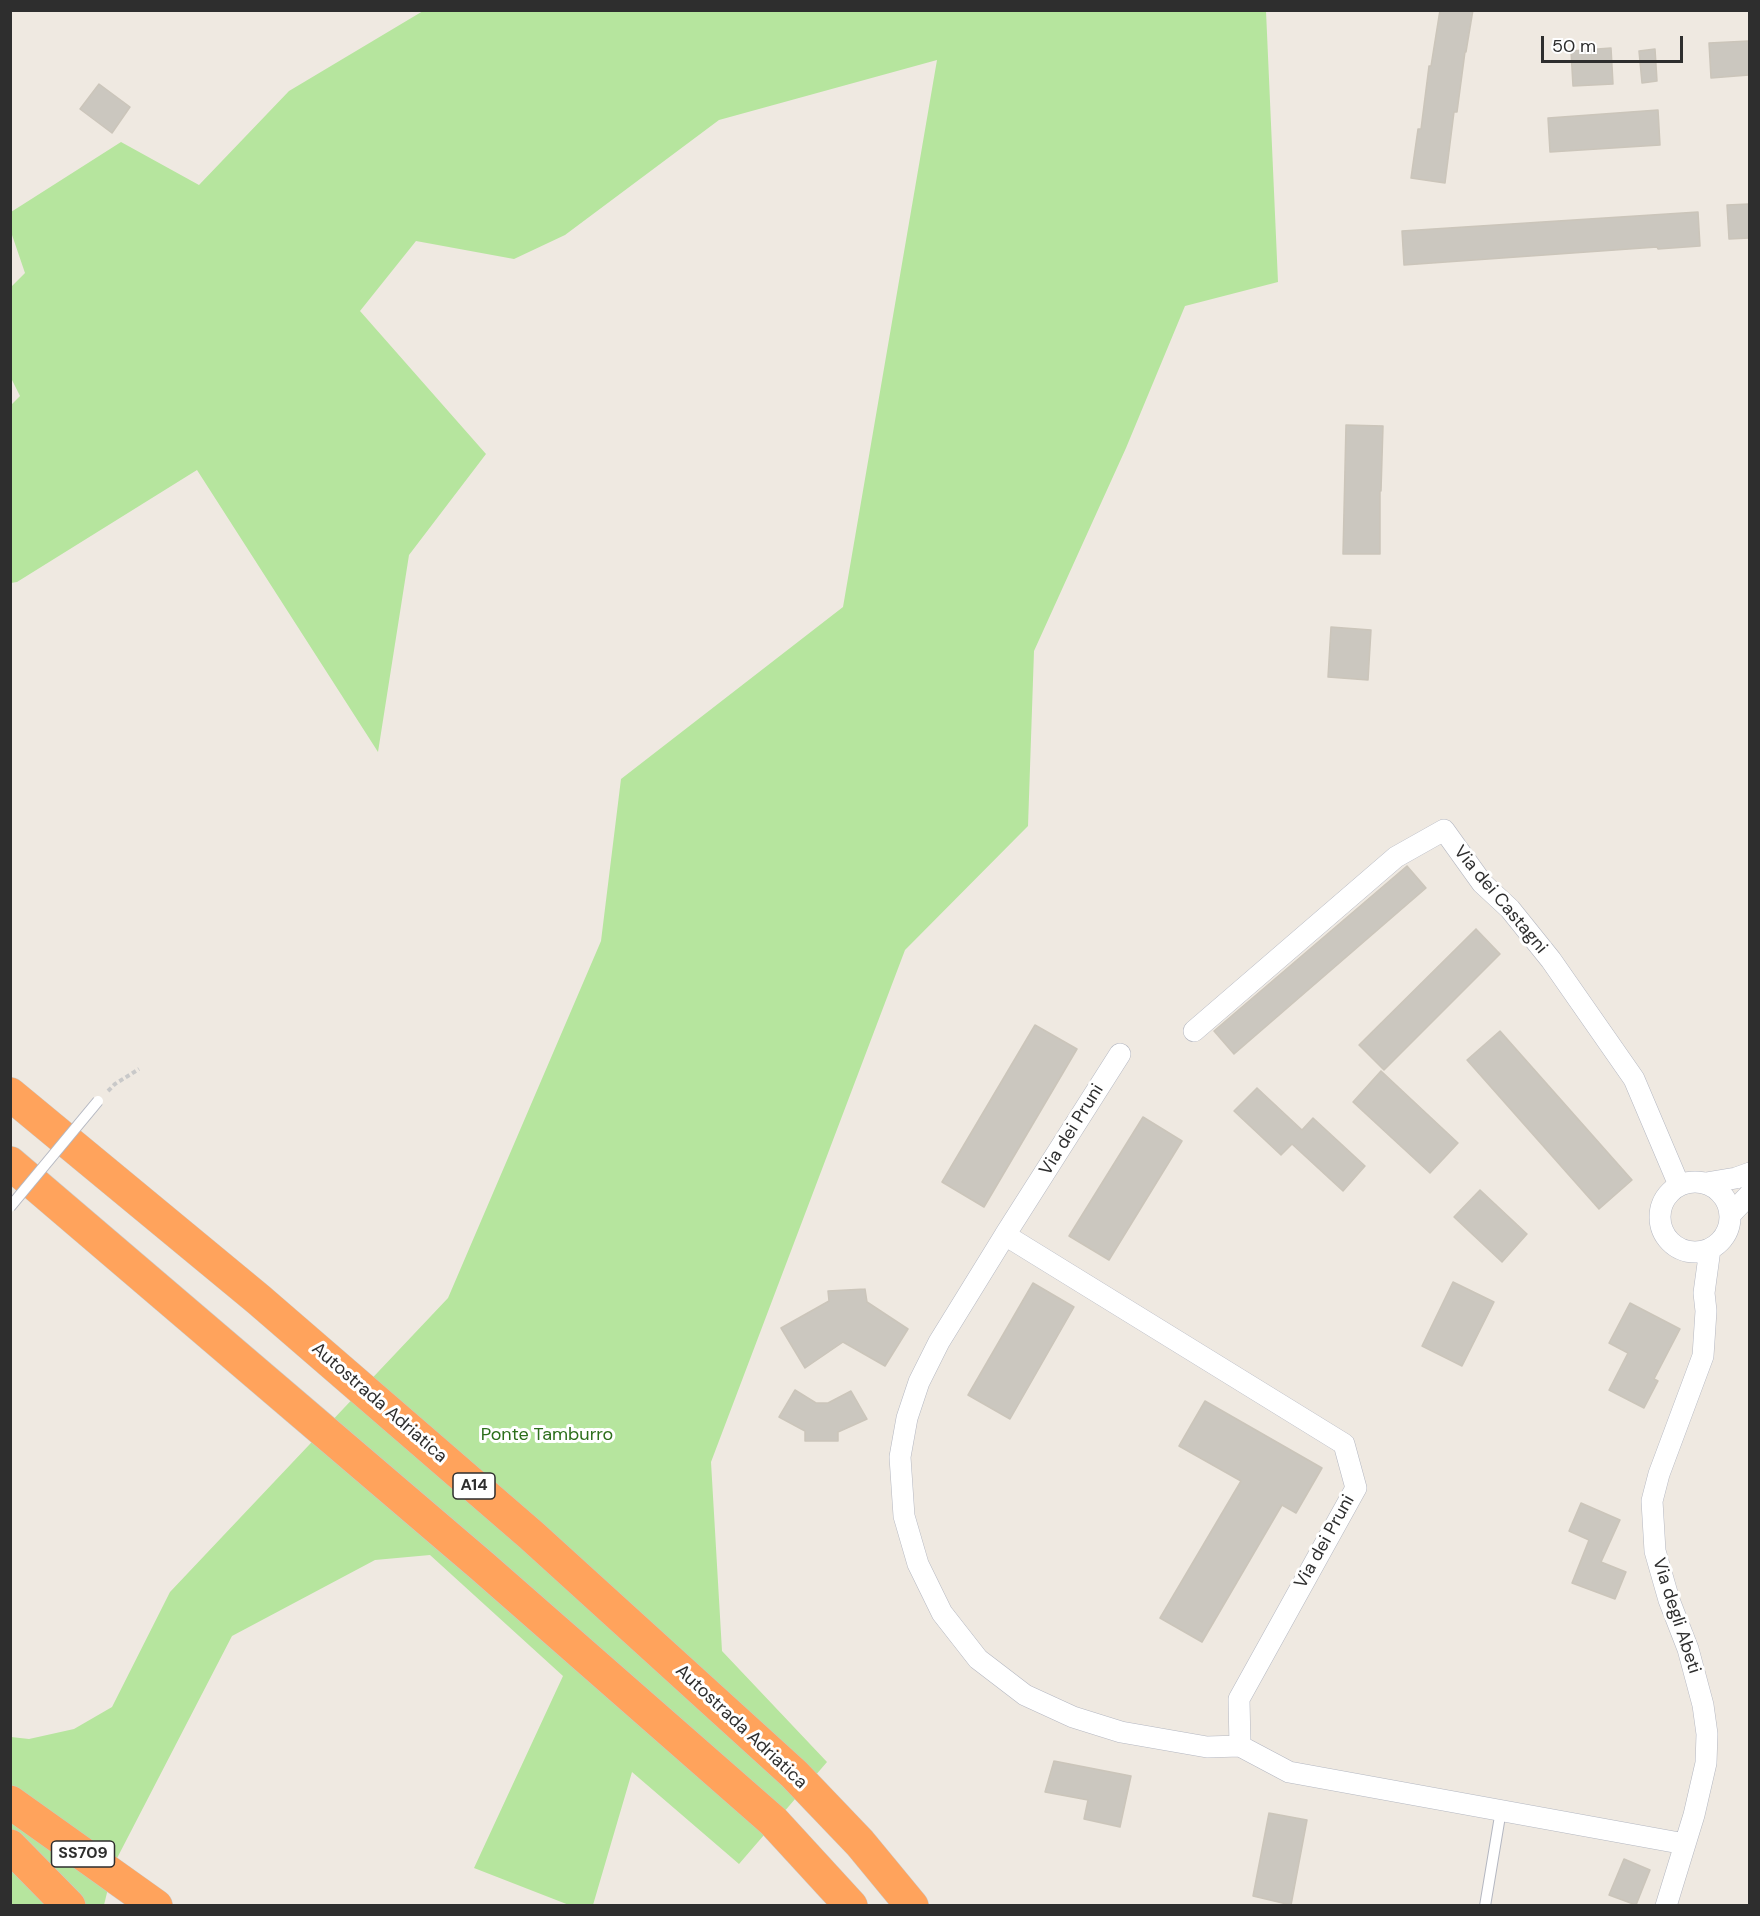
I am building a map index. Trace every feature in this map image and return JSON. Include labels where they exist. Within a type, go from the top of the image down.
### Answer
[{"type":"highway","name":"Autostrada Adriatica","points":[[10,1094],[258,1299],[531,1535],[794,1774],[861,1842],[912,1905]]},
{"type":"highway","points":[[10,1163],[482,1566],[773,1821],[851,1905]]},
{"type":"highway","name":"SS709","points":[[10,1802],[156,1905]]},
{"type":"highway","name":"SS709","points":[[10,1846],[69,1905]]},
{"type":"street","name":"Via dei Castagni","points":[[1194,1031],[1396,856],[1444,830],[1482,883],[1510,909],[1551,960],[1635,1079],[1679,1185]]},
{"type":"street","name":"Via dei Pruni","points":[[1120,1054],[1005,1235],[1344,1444],[1356,1488],[1239,1699],[1240,1746]]},
{"type":"street","points":[[1679,1185],[1692,1181],[1706,1183],[1736,1178],[1749,1173]]},
{"type":"street","points":[[1706,1183],[1723,1195],[1730,1215]]},
{"type":"street","name":"Via degli Abeti","points":[[1679,1185],[1664,1199],[1659,1219],[1666,1238],[1683,1250],[1704,1293]]},
{"type":"street","name":"Via degli Abeti","points":[[1666,1905],[1706,1763],[1707,1734],[1703,1705],[1688,1648],[1669,1600],[1655,1551],[1652,1501],[1659,1474],[1703,1356],[1706,1311],[1704,1293],[1710,1249],[1721,1240],[1730,1215],[1749,1194]]},
{"type":"street","points":[[1005,1235],[939,1342],[919,1382],[907,1418],[900,1457],[904,1516],[918,1564],[942,1612],[978,1659],[1024,1695],[1073,1717],[1121,1732],[1207,1747],[1240,1746],[1289,1772],[1685,1844]]},
{"type":"street","points":[[1683,1250],[1697,1252],[1710,1249]]},
{"type":"lane","points":[[10,1207],[98,1101]]},
{"type":"lane","points":[[1485,1905],[1501,1810]]},
{"type":"path","points":[[98,1101],[115,1084],[139,1070]]},
{"type":"green space","name":"Ponte Tamburro","points":[[423,11],[1266,11],[1278,282],[1185,306],[1126,448],[1034,651],[1028,826],[905,950],[711,1462],[722,1651],[827,1762],[739,1864],[632,1772],[593,1905],[569,1905],[474,1868],[563,1676],[430,1555],[375,1560],[232,1636],[114,1864],[104,1905],[11,1905],[11,1737],[29,1739],[74,1729],[112,1707],[170,1592],[448,1298],[601,941],[621,779],[843,607],[937,60],[719,120],[565,235],[514,259],[416,241],[360,311],[486,454],[409,555],[378,752],[197,470],[17,582],[11,583],[11,405],[20,396],[11,378],[10,288],[25,273],[11,232],[11,212],[121,142],[199,185],[289,91]]},
{"type":"building","points":[[1440,10],[1473,10],[1457,112],[1454,112],[1445,183],[1411,178]]},
{"type":"building","points":[[1749,41],[1749,75],[1711,78],[1709,43]]},
{"type":"building","points":[[1611,48],[1613,84],[1573,86],[1571,51]]},
{"type":"building","points":[[1655,49],[1657,81],[1642,83],[1639,51]]},
{"type":"building","points":[[99,84],[130,107],[112,133],[80,109]]},
{"type":"building","points":[[1658,110],[1660,145],[1550,152],[1548,118]]},
{"type":"building","points":[[1749,204],[1749,238],[1729,239],[1727,205]]},
{"type":"building","points":[[1698,212],[1700,246],[1404,265],[1402,231]]},
{"type":"building","points":[[1346,425],[1383,426],[1380,554],[1343,554]]},
{"type":"building","points":[[1331,627],[1371,630],[1368,680],[1328,677]]},
{"type":"building","points":[[1407,866],[1426,888],[1234,1054],[1214,1031]]},
{"type":"building","points":[[1476,929],[1500,954],[1384,1070],[1359,1045]]},
{"type":"building","points":[[1035,1025],[1077,1049],[984,1207],[942,1182]]},
{"type":"building","points":[[1500,1031],[1632,1180],[1599,1209],[1467,1060]]},
{"type":"building","points":[[1381,1071],[1458,1143],[1430,1173],[1353,1102]]},
{"type":"building","points":[[1257,1088],[1302,1130],[1313,1118],[1365,1166],[1343,1191],[1292,1144],[1281,1155],[1234,1111]]},
{"type":"building","points":[[1143,1117],[1182,1141],[1109,1260],[1069,1236]]},
{"type":"building","points":[[1480,1190],[1527,1234],[1502,1262],[1454,1217]]},
{"type":"building","points":[[1453,1282],[1494,1302],[1462,1366],[1422,1346]]},
{"type":"building","points":[[1033,1283],[1074,1307],[1010,1419],[968,1395]]},
{"type":"building","points":[[865,1289],[867,1302],[908,1329],[885,1366],[843,1342],[805,1368],[781,1328],[829,1301],[828,1291]]},
{"type":"building","points":[[1630,1303],[1680,1329],[1654,1379],[1658,1381],[1644,1408],[1609,1390],[1628,1353],[1609,1343]]},
{"type":"building","points":[[795,1390],[816,1403],[828,1403],[851,1391],[867,1419],[838,1432],[838,1441],[805,1441],[805,1431],[779,1417]]},
{"type":"building","points":[[1205,1401],[1322,1468],[1296,1513],[1282,1505],[1202,1642],[1160,1618],[1241,1481],[1179,1446]]},
{"type":"building","points":[[1581,1503],[1620,1520],[1601,1562],[1626,1572],[1615,1599],[1572,1583],[1589,1540],[1569,1531]]},
{"type":"building","points":[[1054,1761],[1131,1776],[1120,1827],[1084,1819],[1088,1800],[1045,1792]]},
{"type":"building","points":[[1269,1813],[1307,1820],[1291,1905],[1253,1896]]},
{"type":"building","points":[[1624,1859],[1650,1870],[1636,1905],[1609,1895]]}]
